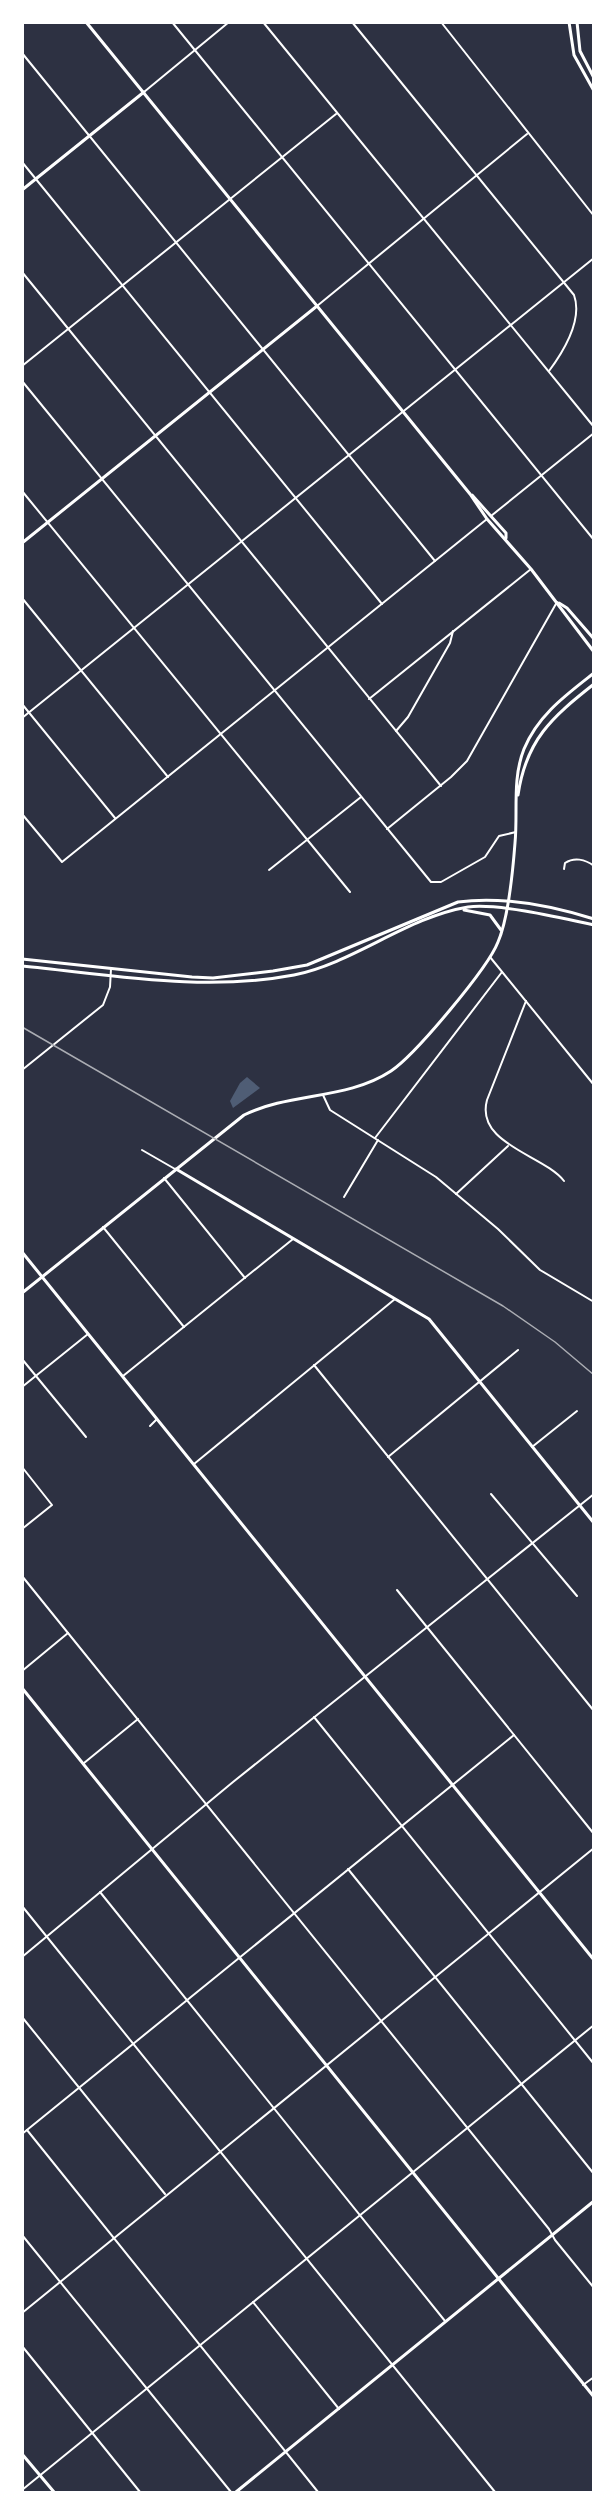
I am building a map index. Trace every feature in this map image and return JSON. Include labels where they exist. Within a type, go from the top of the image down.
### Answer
[{"type":"main road","points":[[86,22],[470,494],[487,519],[531,569],[594,652]]},
{"type":"main road","points":[[569,22],[574,55],[593,90]]},
{"type":"main road","points":[[577,22],[580,51],[594,79]]},
{"type":"main road","points":[[22,190],[144,92]]},
{"type":"main road","points":[[22,543],[316,306]]},
{"type":"main road","points":[[470,494],[477,498],[506,533],[506,539]]},
{"type":"main road","points":[[557,602],[567,609],[594,639]]},
{"type":"main road","points":[[22,1293],[244,1114],[268,1106],[361,1086],[398,1066],[417,1048],[490,957],[501,930],[516,832],[520,762],[533,732],[555,705],[594,673]]},
{"type":"main road","points":[[517,803],[524,765],[538,737],[555,716],[594,684]]},
{"type":"main road","points":[[22,959],[213,978],[294,968],[442,907],[473,900],[506,902],[594,918]]},
{"type":"main road","points":[[22,966],[204,984],[293,975],[442,914],[477,906],[594,926]]},
{"type":"main road","points":[[442,914],[476,911],[493,917],[501,930]]},
{"type":"main road","points":[[175,1169],[429,1319],[594,1523]]},
{"type":"main road","points":[[22,1252],[594,1960]]},
{"type":"main road","points":[[22,1688],[594,2397]]},
{"type":"main road","points":[[236,2493],[594,2201]]},
{"type":"main road","points":[[22,2454],[54,2493]]},
{"type":"street","points":[[172,22],[594,540]]},
{"type":"street","points":[[144,92],[229,22]]},
{"type":"street","points":[[263,22],[593,425]]},
{"type":"street","points":[[352,22],[574,295],[575,310],[567,346],[549,372]]},
{"type":"street","points":[[441,22],[526,127],[527,134],[594,216]]},
{"type":"street","points":[[22,53],[435,561]]},
{"type":"street","points":[[588,84],[594,79]]},
{"type":"street","points":[[22,366],[336,113]]},
{"type":"street","points":[[316,306],[527,134]]},
{"type":"street","points":[[22,162],[382,604]]},
{"type":"street","points":[[22,718],[594,258]]},
{"type":"street","points":[[22,272],[441,786]]},
{"type":"street","points":[[22,381],[431,882],[438,883],[484,857],[501,835],[516,832]]},
{"type":"street","points":[[491,516],[594,433]]},
{"type":"street","points":[[22,491],[350,892]]},
{"type":"street","points":[[22,814],[62,862],[487,519]]},
{"type":"street","points":[[369,699],[531,569]]},
{"type":"street","points":[[22,598],[168,777]]},
{"type":"street","points":[[387,829],[441,786],[467,761],[557,602]]},
{"type":"street","points":[[396,731],[408,717],[450,643],[453,631]]},
{"type":"street","points":[[22,704],[116,819]]},
{"type":"street","points":[[269,870],[361,797]]},
{"type":"street","points":[[564,869],[565,863],[572,860],[584,860],[594,866]]},
{"type":"street","points":[[490,957],[594,1085]]},
{"type":"street","points":[[22,1070],[103,1005],[107,998],[111,969]]},
{"type":"street","points":[[344,1197],[377,1139],[502,972]]},
{"type":"street","points":[[526,1001],[485,1108],[489,1123],[508,1146],[556,1170],[564,1181]]},
{"type":"street","points":[[323,1095],[330,1110],[436,1177],[498,1229],[540,1270],[594,1302]]},
{"type":"street","points":[[456,1194],[508,1146]]},
{"type":"street","points":[[142,1150],[175,1169]]},
{"type":"street","points":[[164,1178],[244,1278]]},
{"type":"street","points":[[103,1227],[184,1327]]},
{"type":"street","points":[[123,1376],[293,1239]]},
{"type":"street","points":[[22,1261],[27,1257]]},
{"type":"street","points":[[194,1464],[395,1299]]},
{"type":"street","points":[[22,1387],[89,1334]]},
{"type":"street","points":[[388,1457],[518,1350]]},
{"type":"street","points":[[22,1359],[86,1437]]},
{"type":"street","points":[[314,1365],[594,1711]]},
{"type":"street","points":[[532,1447],[577,1411]]},
{"type":"street","points":[[150,1426],[158,1419]]},
{"type":"street","points":[[22,1467],[52,1505],[22,1529]]},
{"type":"street","points":[[491,1494],[577,1596]]},
{"type":"street","points":[[22,1957],[207,1803],[594,1494]]},
{"type":"street","points":[[22,1576],[467,2126],[594,2288]]},
{"type":"street","points":[[398,1590],[594,1834]]},
{"type":"street","points":[[22,1671],[68,1633]]},
{"type":"street","points":[[314,1717],[594,2064]]},
{"type":"street","points":[[83,1764],[138,1719]]},
{"type":"street","points":[[22,2134],[514,1735]]},
{"type":"street","points":[[22,2313],[380,2019],[594,1848]]},
{"type":"street","points":[[348,1869],[594,2174]]},
{"type":"street","points":[[100,1892],[446,2321]]},
{"type":"street","points":[[22,1906],[495,2493]]},
{"type":"street","points":[[22,2017],[165,2194]]},
{"type":"street","points":[[22,2490],[594,2025]]},
{"type":"street","points":[[27,2130],[318,2493]]},
{"type":"street","points":[[22,2235],[231,2493]]},
{"type":"street","points":[[253,2302],[339,2409]]},
{"type":"street","points":[[22,2346],[140,2493]]},
{"type":"street","points":[[583,2385],[594,2376]]},
{"type":"water","points":[[247,1077],[260,1088],[233,1108],[230,1101],[240,1083]]},
{"type":"railway","points":[[22,1027],[503,1306],[555,1342],[594,1375]]}]
